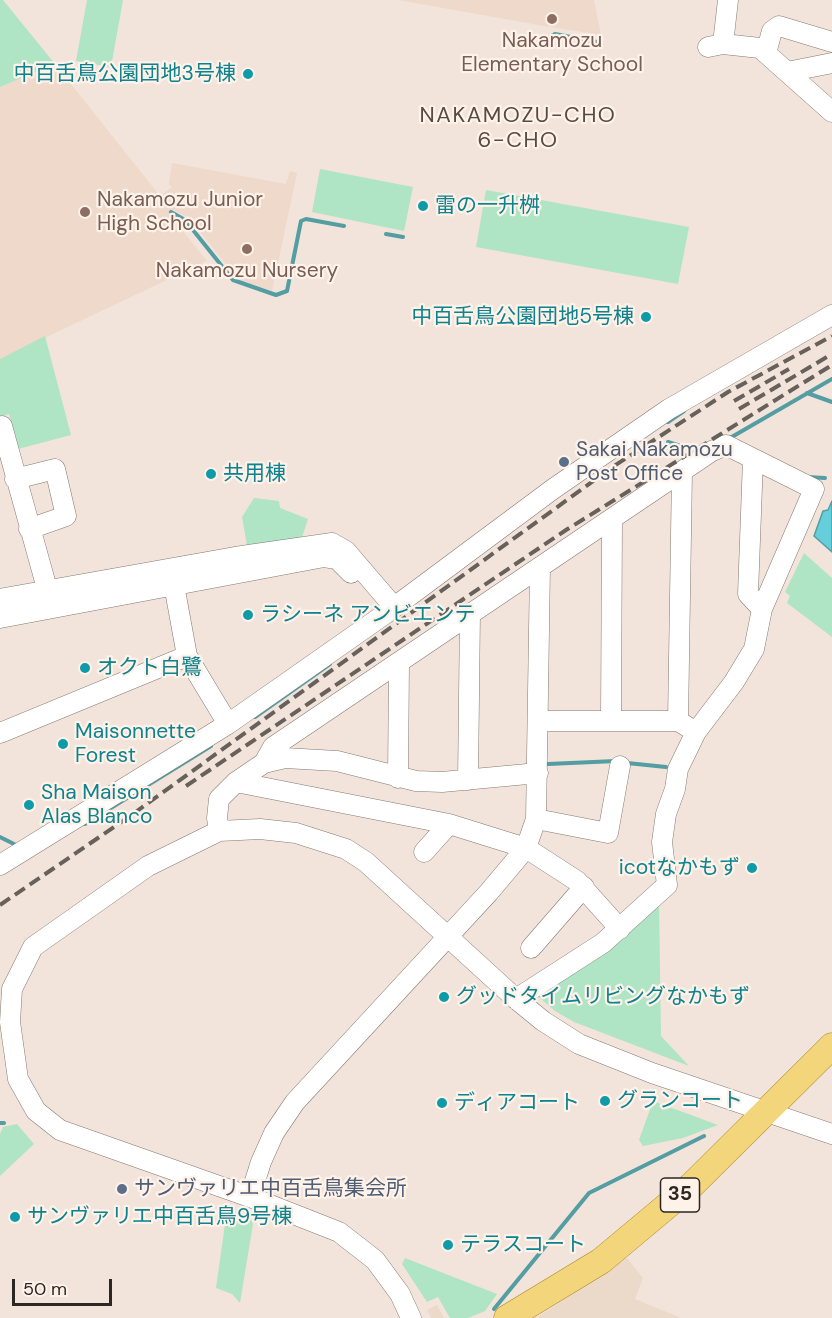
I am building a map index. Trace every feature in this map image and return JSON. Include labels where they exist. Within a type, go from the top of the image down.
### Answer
[{"type":"main road","name":"35","points":[[507,1318],[601,1261],[692,1185],[832,1046]]},
{"type":"street","points":[[728,0],[715,46],[760,48],[832,112]]},
{"type":"street","points":[[766,53],[771,31],[779,26],[832,42]]},
{"type":"street","points":[[788,72],[832,63]]},
{"type":"street","points":[[0,865],[228,724],[390,610],[545,495],[669,409],[832,315]]},
{"type":"street","points":[[0,427],[2,426],[50,599]]},
{"type":"street","points":[[264,763],[273,747],[712,451],[726,445],[814,489],[762,609],[754,649],[734,682],[696,732],[678,769],[675,789],[666,814],[662,842],[667,885],[620,929],[516,999]]},
{"type":"street","points":[[753,459],[748,594],[762,609]]},
{"type":"street","points":[[15,479],[55,469],[66,516],[29,529]]},
{"type":"street","points":[[678,721],[682,472]]},
{"type":"street","points":[[610,721],[612,519]]},
{"type":"street","points":[[0,599],[50,599],[173,577],[235,557],[332,543],[346,551],[390,610]]},
{"type":"street","points":[[250,1197],[274,1133],[295,1102],[526,848],[536,819],[540,567]]},
{"type":"street","points":[[173,577],[187,656],[228,724]]},
{"type":"street","points":[[0,618],[50,599]]},
{"type":"street","points":[[468,780],[470,613]]},
{"type":"street","points":[[0,733],[187,656]]},
{"type":"street","points":[[398,778],[399,662]]},
{"type":"street","points":[[539,722],[678,721],[696,732]]},
{"type":"street","points":[[219,831],[217,818],[219,799],[236,782],[264,763],[285,758],[337,760],[416,782],[468,780],[538,773]]},
{"type":"street","points":[[536,819],[608,833],[620,766]]},
{"type":"street","points":[[236,782],[449,824],[526,848],[584,887],[620,929]]},
{"type":"street","points":[[424,852],[449,824]]},
{"type":"street","points":[[411,1318],[400,1294],[375,1260],[339,1232],[250,1197],[60,1130],[36,1111],[18,1079],[10,1022],[12,989],[33,947],[148,866],[219,831],[260,829],[296,833],[346,849],[366,862],[516,999],[543,1021],[579,1044],[652,1073],[767,1110],[832,1134]]},
{"type":"street","points":[[0,844],[18,853]]},
{"type":"street","points":[[531,948],[584,887]]},
{"type":"shaded area","name":"Nakamozu Elementary School","points":[[398,0],[594,0],[601,35],[544,26]]},
{"type":"shaded area","name":"Nakamozu Junior High School","points":[[55,64],[160,196],[172,187],[169,184],[172,163],[286,184],[290,171],[297,173],[272,291],[239,280],[188,217],[172,210],[169,214],[207,261],[0,359],[0,87]]},
{"type":"shaded area","points":[[627,1258],[643,1278],[635,1299],[681,1318],[536,1318]]},
{"type":"shaded area","points":[[437,1305],[444,1318],[431,1318],[427,1310]]},
{"type":"green space","points":[[0,0],[3,0],[55,64],[0,87]]},
{"type":"green space","points":[[87,0],[123,0],[111,67],[76,61]]},
{"type":"green space","points":[[320,169],[413,187],[404,231],[312,212]]},
{"type":"green space","points":[[486,190],[689,227],[678,284],[476,247]]},
{"type":"green space","points":[[45,336],[71,435],[18,449],[9,414],[0,417],[0,359]]},
{"type":"green space","points":[[254,498],[279,501],[280,508],[308,519],[301,540],[248,551],[242,517]]},
{"type":"green space","points":[[804,553],[832,578],[832,637],[787,603],[790,596],[785,592]]},
{"type":"green space","points":[[659,904],[661,1036],[689,1066],[574,1022],[555,1011],[534,993]]},
{"type":"green space","points":[[653,1101],[718,1125],[683,1138],[643,1146],[639,1140]]},
{"type":"green space","points":[[17,1124],[34,1144],[0,1176],[0,1134],[3,1127]]},
{"type":"green space","points":[[227,1210],[236,1212],[238,1216],[249,1215],[253,1224],[240,1303],[232,1294],[216,1288]]},
{"type":"green space","points":[[405,1258],[497,1294],[485,1311],[468,1318],[450,1318],[438,1297],[427,1302],[402,1264]]},
{"type":"water","points":[[832,501],[832,552],[814,536],[823,511],[828,510]]},
{"type":"waterway","points":[[546,39],[555,34],[597,42]]},
{"type":"waterway","points":[[171,212],[185,220],[233,280],[276,295],[287,291],[301,221],[306,219],[344,226]]},
{"type":"waterway","points":[[386,234],[403,237]]},
{"type":"waterway","points":[[730,438],[832,379]]},
{"type":"waterway","points":[[807,393],[832,402]]},
{"type":"waterway","points":[[668,422],[684,411]]},
{"type":"waterway","points":[[668,442],[684,447]]},
{"type":"waterway","points":[[807,477],[825,478]]},
{"type":"waterway","points":[[255,717],[330,664]]},
{"type":"waterway","points":[[85,824],[211,746]]},
{"type":"waterway","points":[[548,764],[616,761]]},
{"type":"waterway","points":[[627,763],[666,767]]},
{"type":"waterway","points":[[0,837],[16,845]]},
{"type":"waterway","points":[[494,1309],[589,1193],[704,1136]]},
{"type":"railway","points":[[0,905],[133,814],[614,466],[728,392],[832,336]]},
{"type":"railway","points":[[739,409],[832,354]]},
{"type":"railway","points":[[186,786],[566,530],[832,365]]},
{"type":"railway","points":[[734,401],[789,369]]},
{"type":"place","name":"Nakamozu Elementary School","points":[[552,19]]},
{"type":"place","name":"中百舌鳥公園団地3号棟","points":[[248,74]]},
{"type":"place","name":"雷の一升桝","points":[[423,206]]},
{"type":"place","name":"Nakamozu Junior High School","points":[[85,212]]},
{"type":"place","name":"Nakamozu Nursery","points":[[247,249]]},
{"type":"place","name":"中百舌鳥公園団地5号棟","points":[[646,317]]},
{"type":"place","name":"Sakai Nakamozu Post Office","points":[[564,462]]},
{"type":"place","name":"共用棟","points":[[211,474]]},
{"type":"place","name":"ラシーネ アンビエンテ","points":[[248,615]]},
{"type":"place","name":"オクト白鷺","points":[[85,668]]},
{"type":"place","name":"Maisonnette Forest","points":[[63,744]]},
{"type":"place","name":"Sha Maison Alas Blanco","points":[[29,805]]},
{"type":"place","name":"icotなかもず","points":[[752,868]]},
{"type":"place","name":"グッドタイムリビングなかもず","points":[[444,997]]},
{"type":"place","name":"グランコート","points":[[605,1101]]},
{"type":"place","name":"ディアコート","points":[[442,1103]]},
{"type":"place","name":"サンヴァリエ中百舌鳥集会所","points":[[122,1189]]},
{"type":"place","name":"サンヴァリエ中百舌鳥9号棟","points":[[15,1217]]},
{"type":"place","name":"テラスコート","points":[[448,1245]]},
{"type":"district","name":"NAKAMOZU-CHO 6-CHO","points":[[518,128]]}]
